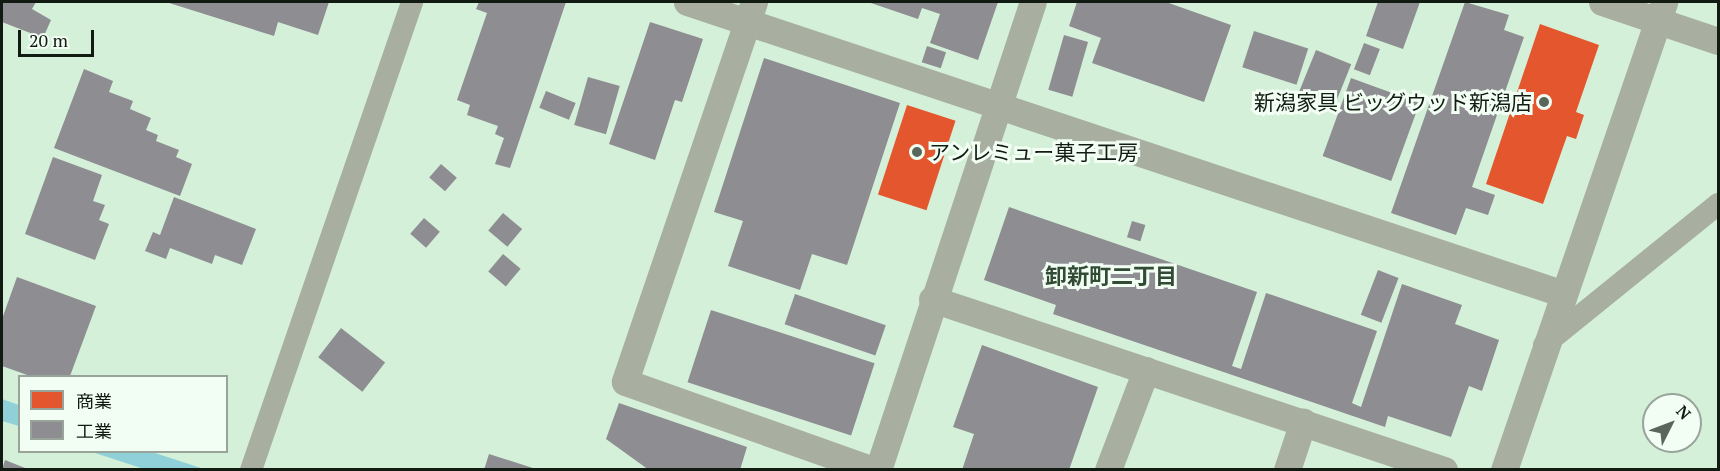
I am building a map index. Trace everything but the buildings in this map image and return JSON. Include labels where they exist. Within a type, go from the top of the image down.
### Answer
[{"type":"street","points":[[251,470],[412,2]]},
{"type":"street","points":[[687,2],[751,11],[999,107],[1562,293]]},
{"type":"street","points":[[751,11],[624,382],[876,470],[1034,2]]},
{"type":"street","points":[[1602,2],[1661,11],[1719,41]]},
{"type":"street","points":[[1504,470],[1544,345],[1661,11]]},
{"type":"street","points":[[1544,345],[1719,204]]},
{"type":"street","points":[[932,299],[1444,470]]},
{"type":"street","points":[[1108,470],[1146,370]]},
{"type":"street","points":[[1287,470],[1303,423]]},
{"type":"shaded area","points":[[2,2],[1718,2],[1718,469],[2,469]]},
{"type":"water","points":[[2,399],[18,405],[18,426],[2,421]]},
{"type":"water","points":[[95,453],[155,453],[204,469],[144,469]]},
{"type":"place","name":"新潟家具 ビッグウッド新潟店","points":[[1544,102]]},
{"type":"place","name":"アンレミュー菓子工房","points":[[917,152]]},
{"type":"district","name":"卸新町二丁目","points":[[1111,276]]}]
